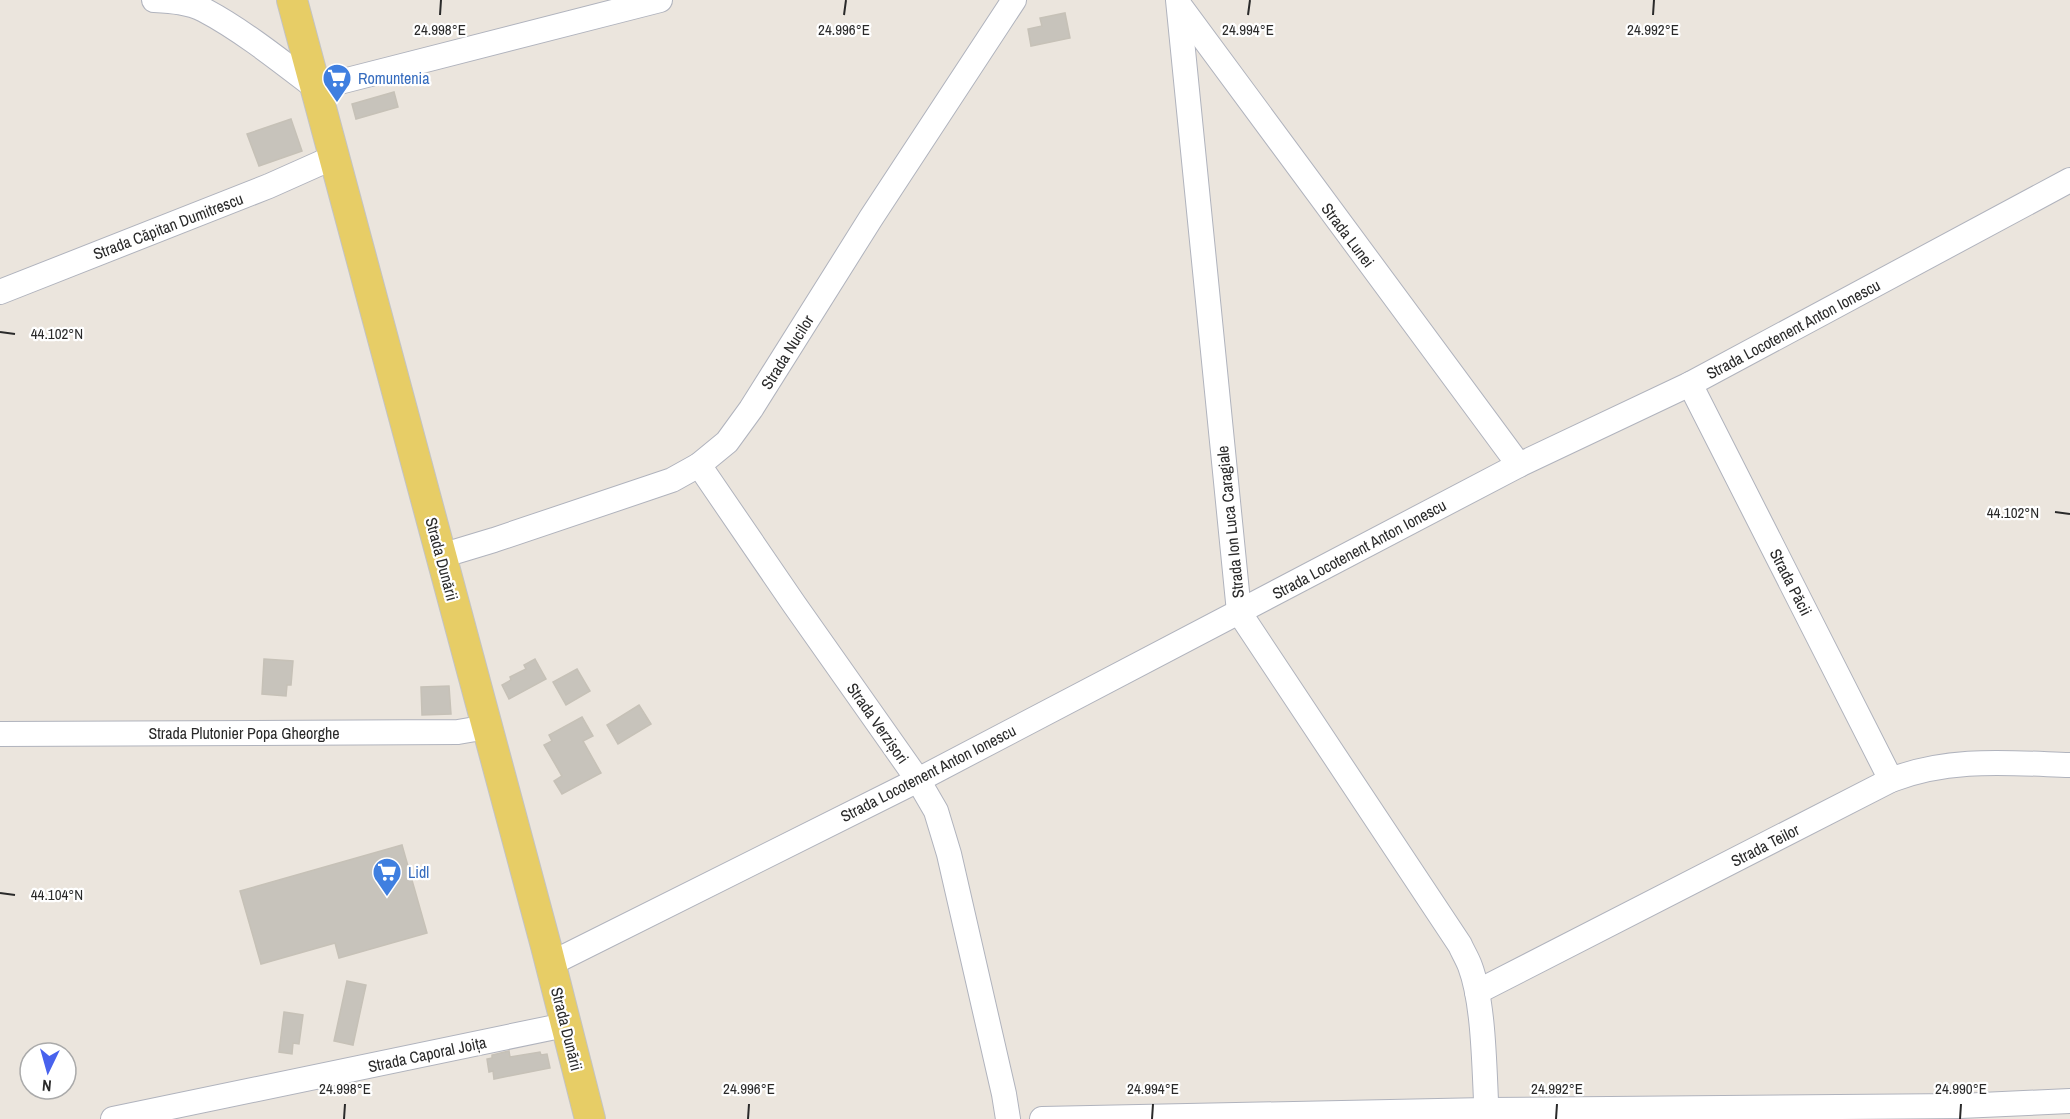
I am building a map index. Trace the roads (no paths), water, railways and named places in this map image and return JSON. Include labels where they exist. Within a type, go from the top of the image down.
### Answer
[{"type":"main road","name":"Strada Dunării","points":[[292,0],[590,1119]]},
{"type":"street","points":[[154,0],[188,4],[203,9],[268,51],[316,88],[660,0]]},
{"type":"street","name":"Strada Nucilor","points":[[441,556],[672,480],[699,465],[727,442],[751,409],[871,218],[1014,0]]},
{"type":"street","name":"Strada Lunei","points":[[1178,2],[1520,465]]},
{"type":"street","name":"Strada Ion Luca Caragiale","points":[[1178,2],[1239,612],[1460,945],[1470,966],[1477,992],[1486,1115]]},
{"type":"street","name":"Strada Căpitan Dumitrescu","points":[[0,291],[269,186],[334,157]]},
{"type":"street","name":"Strada Locotenent Anton Ionescu","points":[[550,964],[918,780],[1520,465],[1690,384],[2070,180]]},
{"type":"street","name":"Strada Păcii","points":[[1690,384],[1891,780]]},
{"type":"street","name":"Strada Verzișori","points":[[699,465],[918,780],[936,811],[950,854],[1008,1119]]},
{"type":"street","name":"Strada Plutonier Popa Gheorghe","points":[[0,734],[458,732],[487,727]]},
{"type":"street","name":"Strada Teilor","points":[[1477,992],[1891,780],[1913,771],[1940,765],[1974,762],[2070,765]]},
{"type":"street","name":"Strada Caporal Joița","points":[[113,1119],[566,1025]]},
{"type":"street","points":[[1041,1119],[1124,1116],[1960,1113],[2070,1101]]},
{"type":"place","name":"Romuntenia","points":[[337,104]]},
{"type":"place","name":"Lidl","points":[[387,898]]}]
